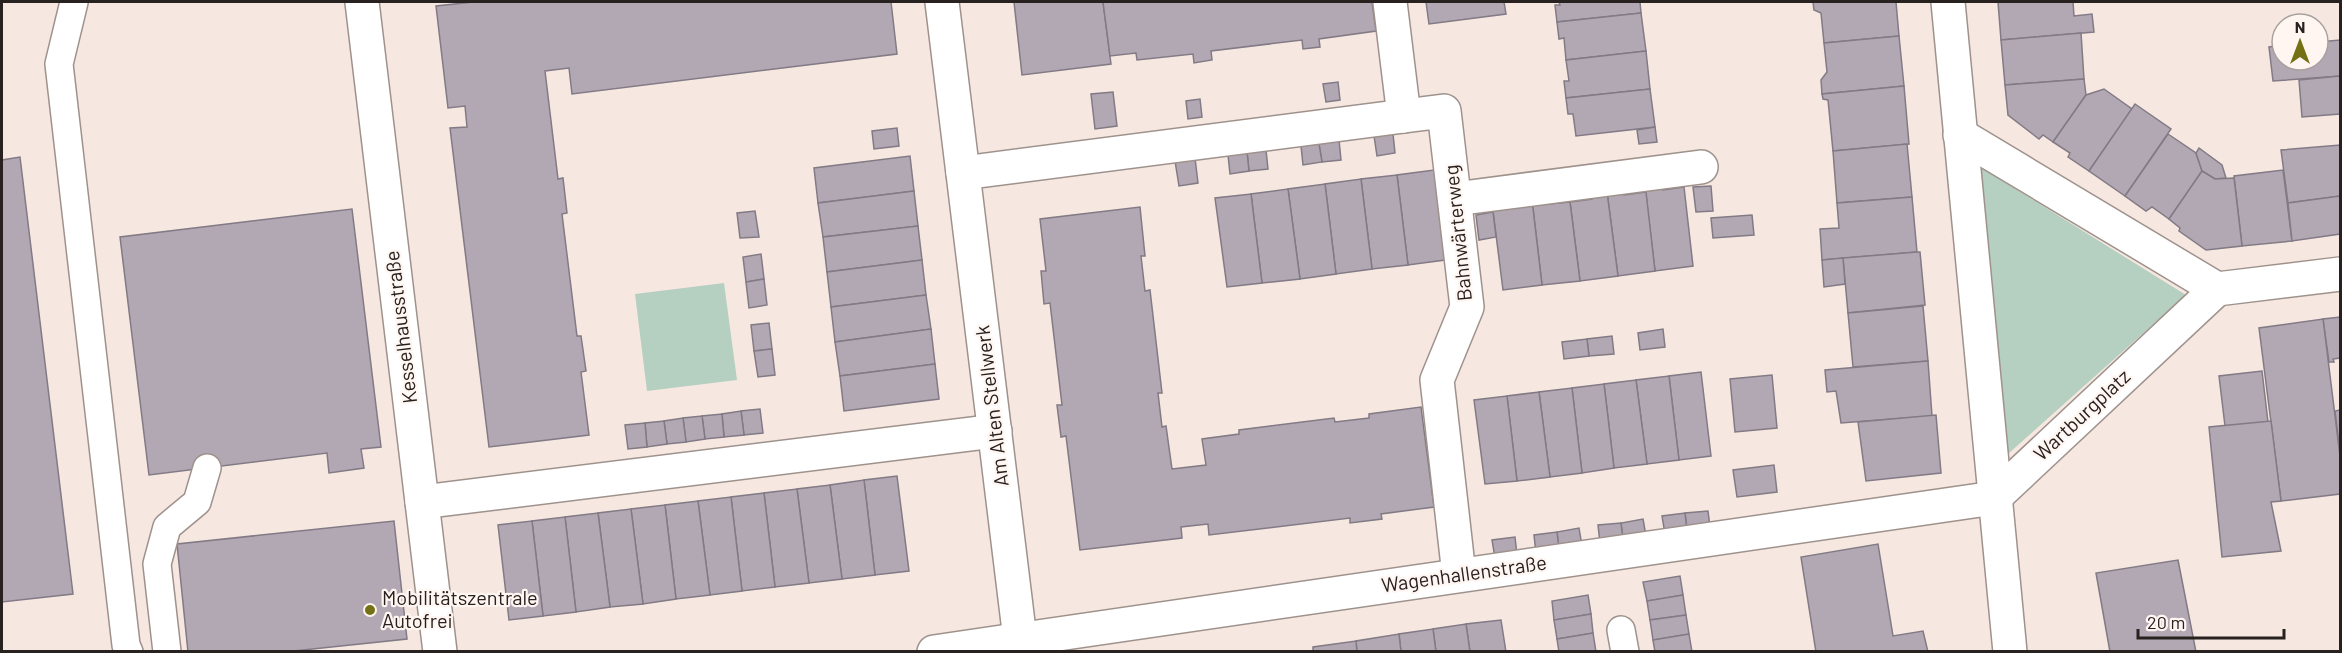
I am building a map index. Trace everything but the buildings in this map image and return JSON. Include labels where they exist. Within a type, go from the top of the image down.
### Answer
[{"type":"street","name":"Kesselhausstraße","points":[[362,2],[440,651]]},
{"type":"street","name":"Am Alten Stellwerk","points":[[942,2],[1020,639]]},
{"type":"street","points":[[963,173],[1404,116],[1390,2]]},
{"type":"street","points":[[1947,2],[2010,651]]},
{"type":"street","name":"Bahnwärterweg","points":[[1404,116],[1444,111],[1455,199],[1467,307],[1437,380],[1459,575]]},
{"type":"street","points":[[1960,135],[2217,289],[2340,274]]},
{"type":"street","points":[[1455,199],[1701,167]]},
{"type":"street","name":"Wartburgplatz","points":[[1994,498],[2217,289]]},
{"type":"street","points":[[422,502],[995,431]]},
{"type":"street","name":"Wagenhallenstraße","points":[[934,651],[1994,498]]},
{"type":"lane","points":[[74,2],[59,64],[126,645],[129,651]]},
{"type":"lane","points":[[167,651],[157,564],[167,527],[197,502],[207,468]]},
{"type":"green space","points":[[1980,167],[2186,295],[2008,454]]},
{"type":"green space","points":[[724,283],[737,380],[647,391],[635,294]]},
{"type":"place","name":"Mobilitätszentrale Autofrei","points":[[370,610]]}]
